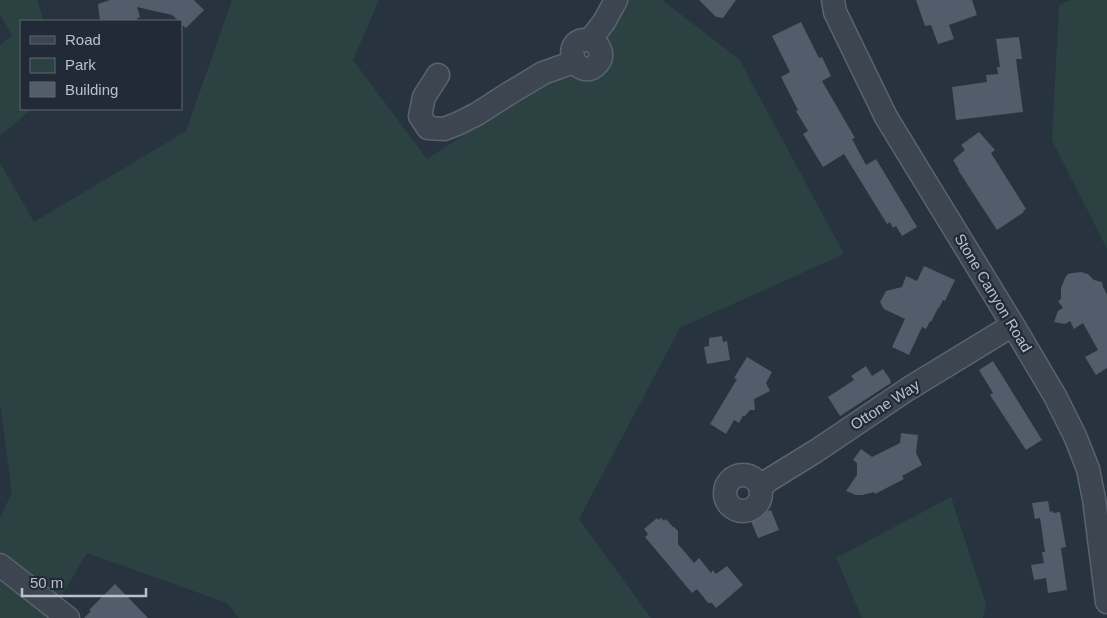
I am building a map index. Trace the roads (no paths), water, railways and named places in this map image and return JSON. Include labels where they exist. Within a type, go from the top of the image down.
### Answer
[{"type":"street","points":[[438,75],[424,97],[420,116],[428,128],[444,129],[476,114],[543,74],[574,62],[572,50],[580,41],[590,40],[604,22],[616,0]]},
{"type":"street","name":"Stone Canyon Road","points":[[833,0],[836,12],[886,117],[1013,325],[1055,396],[1075,436],[1088,469],[1094,499],[1107,602]]},
{"type":"street","name":"Ottone Way","points":[[760,488],[908,389],[1013,325]]},
{"type":"street","points":[[0,565],[68,618]]}]
